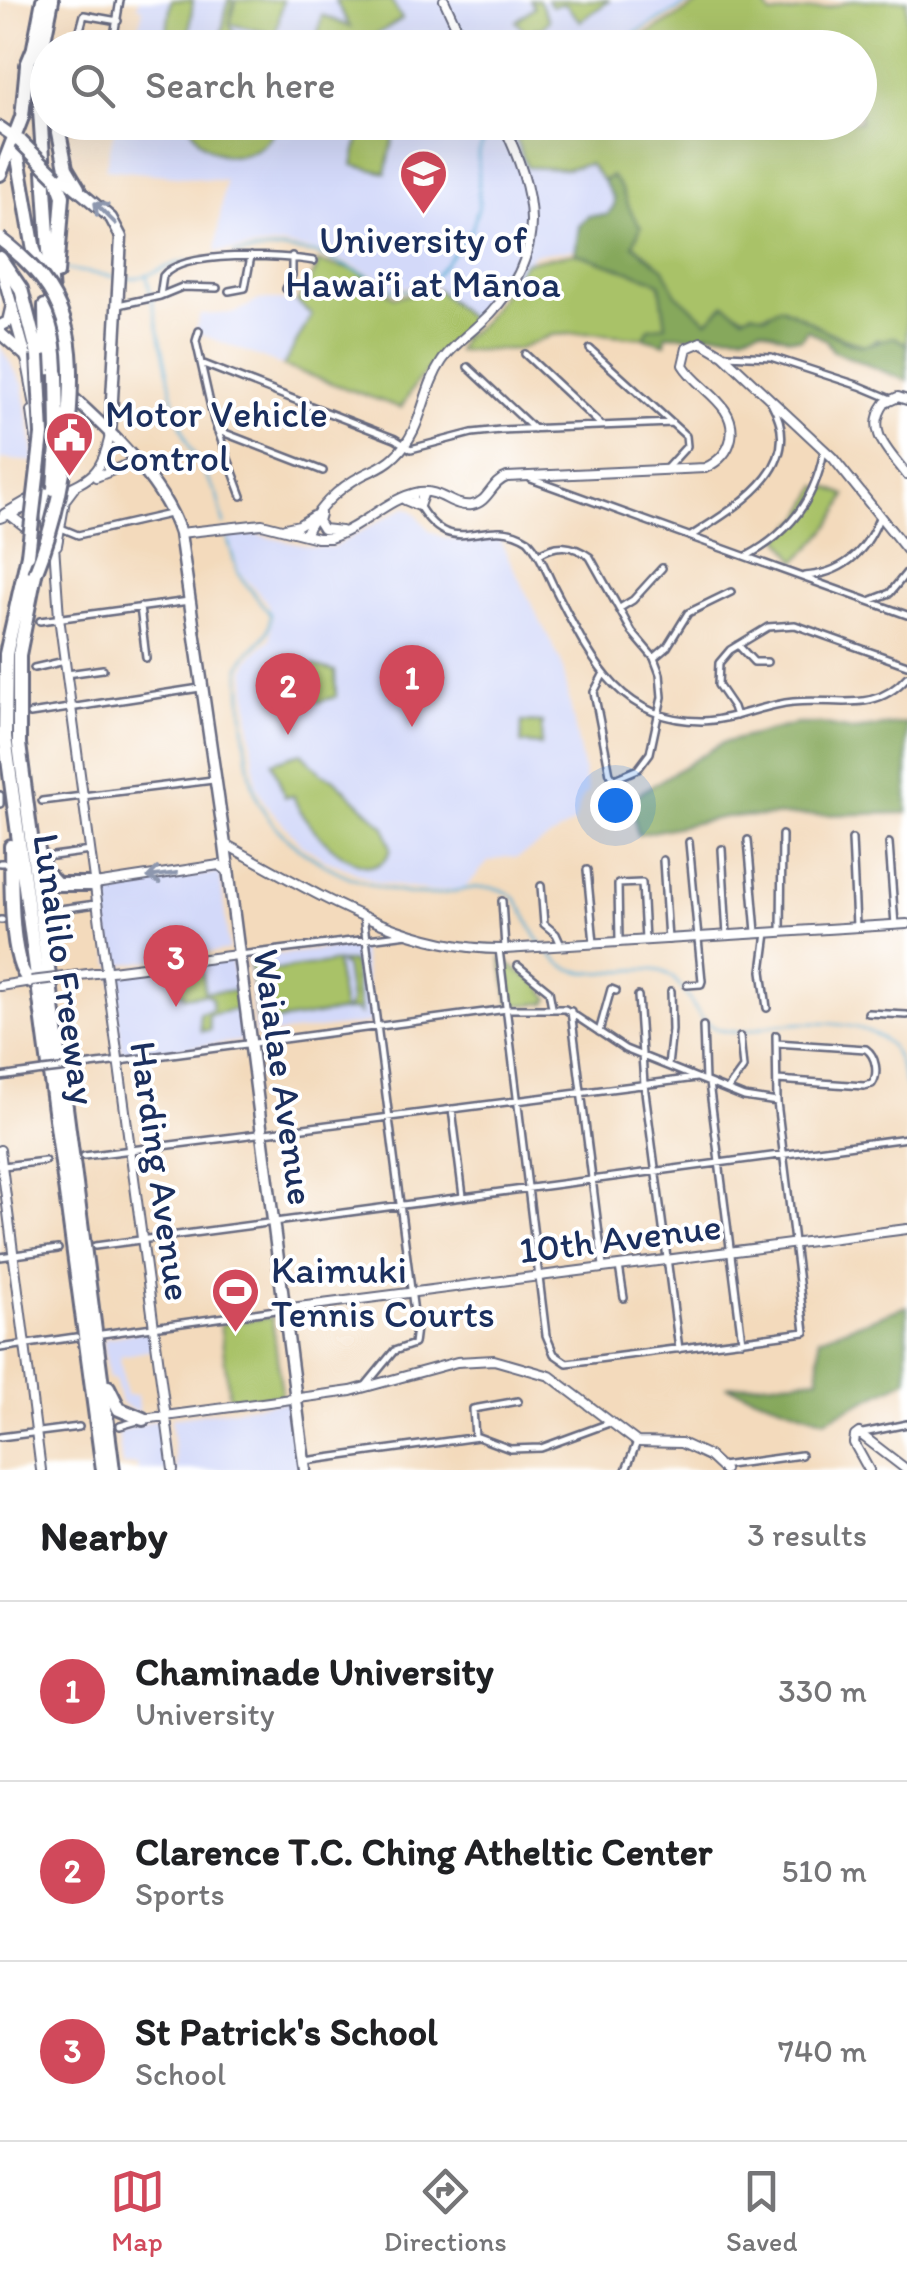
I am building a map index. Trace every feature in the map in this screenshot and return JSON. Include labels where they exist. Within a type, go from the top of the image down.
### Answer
[{"type":"highway","name":"Lunalilo Freeway","points":[[37,30],[43,0]]},
{"type":"highway","name":"Lunalilo Freeway","points":[[49,30],[54,0]]},
{"type":"highway","points":[[52,30],[54,0]]},
{"type":"highway","points":[[0,174],[22,117],[30,58]]},
{"type":"highway","points":[[9,136],[42,251]]},
{"type":"highway","points":[[9,136],[57,175],[63,196],[50,278]]},
{"type":"highway","name":"Lunalilo Freeway","points":[[35,140],[42,251],[50,278],[55,331],[44,367],[55,479],[8,635],[4,719],[103,1470]]},
{"type":"highway","name":"Lunalilo Freeway","points":[[41,140],[42,251]]},
{"type":"highway","points":[[61,140],[66,168],[78,188]]},
{"type":"highway","points":[[0,239],[30,264],[53,295],[66,326],[72,359],[62,490],[52,532],[29,574]]},
{"type":"highway","points":[[1,266],[21,288],[44,367]]},
{"type":"highway","name":"Lunalilo Freeway","points":[[50,278],[44,367],[47,460],[28,555],[18,667],[20,759],[90,1249],[113,1470]]},
{"type":"highway","points":[[20,759],[45,873],[61,886],[95,884]]},
{"type":"highway","points":[[5,985],[19,977],[20,970],[14,924],[10,779]]},
{"type":"highway","points":[[20,970],[31,981]]},
{"type":"highway","points":[[90,1249],[110,1397],[122,1412],[143,1419]]},
{"type":"highway","points":[[93,1399],[96,1470]]},
{"type":"main road","points":[[57,175],[78,188],[118,227],[120,261],[110,435]]},
{"type":"main road","points":[[1,266],[12,304],[44,367]]},
{"type":"main road","points":[[0,330],[8,322],[12,304]]},
{"type":"main road","name":"Waialae Avenue","points":[[0,330],[44,367],[136,461],[164,495],[180,533],[225,844],[305,1466]]},
{"type":"main road","name":"Waialae Avenue","points":[[214,780],[220,858],[226,868]]},
{"type":"street","points":[[116,30],[120,0]]},
{"type":"street","points":[[444,0],[458,30]]},
{"type":"street","points":[[77,10],[84,15],[118,21]]},
{"type":"street","points":[[80,30],[84,15]]},
{"type":"street","points":[[280,528],[299,525],[346,485],[382,467],[405,446],[420,422],[434,374],[443,360],[513,288],[525,262],[532,232],[530,193],[510,140]]},
{"type":"street","points":[[229,291],[245,288],[251,256]]},
{"type":"street","points":[[159,296],[160,281],[174,265],[251,256],[292,256],[314,261]]},
{"type":"street","points":[[286,289],[292,275],[292,256]]},
{"type":"street","points":[[118,305],[182,288],[217,288]]},
{"type":"street","points":[[199,332],[196,342],[218,430],[242,496]]},
{"type":"street","points":[[180,533],[255,524],[324,539],[349,530],[400,500],[425,492],[471,505],[484,499],[502,478],[706,468],[727,450],[732,433],[728,416],[683,362],[687,348],[698,342],[724,356],[824,450],[907,550]]},
{"type":"street","points":[[590,349],[686,436],[688,443],[665,471]]},
{"type":"street","points":[[525,354],[602,426]]},
{"type":"street","points":[[724,356],[771,357],[891,399],[907,400]]},
{"type":"street","points":[[201,363],[417,449],[472,433],[672,423]]},
{"type":"street","points":[[34,407],[44,367]]},
{"type":"street","name":"Harding Avenue","points":[[44,367],[34,407],[43,497],[172,1470]]},
{"type":"street","points":[[468,367],[534,429]]},
{"type":"street","points":[[891,399],[881,408],[876,429],[879,439],[907,475]]},
{"type":"street","points":[[690,537],[751,497],[767,478],[779,445],[778,421],[771,401]]},
{"type":"street","name":"Harding Avenue","points":[[34,407],[43,497],[52,521],[52,552]]},
{"type":"street","points":[[218,430],[323,471]]},
{"type":"street","points":[[3,516],[28,526],[52,552],[65,500],[104,462],[110,435]]},
{"type":"street","points":[[746,556],[772,541],[794,520],[816,486],[824,450]]},
{"type":"street","points":[[3,516],[136,461]]},
{"type":"street","points":[[528,478],[907,615]]},
{"type":"street","points":[[419,506],[425,492]]},
{"type":"street","points":[[413,495],[429,522],[446,532],[465,536],[512,532],[528,540],[604,675],[626,696],[658,713],[704,721],[789,702],[867,702],[886,695],[907,677]]},
{"type":"street","points":[[400,500],[419,506]]},
{"type":"street","points":[[320,510],[318,521],[323,529],[349,530]]},
{"type":"street","points":[[305,535],[320,510]]},
{"type":"street","points":[[52,521],[78,534],[173,513]]},
{"type":"street","points":[[800,576],[835,569],[855,557],[869,541],[879,518]]},
{"type":"street","points":[[538,554],[560,546],[584,553],[598,566],[660,674],[662,697],[648,758],[633,772],[612,780]]},
{"type":"street","points":[[620,608],[633,600],[662,568]]},
{"type":"street","points":[[865,600],[886,596],[907,572]]},
{"type":"street","points":[[654,658],[664,650],[688,613],[731,592]]},
{"type":"street","points":[[40,621],[192,600]]},
{"type":"street","points":[[140,607],[146,658]]},
{"type":"street","points":[[736,716],[717,676],[721,660],[768,627],[788,624],[907,666]]},
{"type":"street","points":[[738,645],[754,662],[767,662]]},
{"type":"street","points":[[34,668],[65,661]]},
{"type":"street","points":[[67,674],[103,669]]},
{"type":"street","points":[[604,675],[594,692],[612,780],[631,794]]},
{"type":"street","points":[[30,714],[201,688]]},
{"type":"street","points":[[42,801],[214,780]]},
{"type":"street","points":[[0,795],[0,804]]},
{"type":"street","points":[[213,802],[225,844],[332,903],[414,934],[467,947],[502,949],[696,939],[907,924]]},
{"type":"street","points":[[782,835],[782,932]]},
{"type":"street","points":[[852,839],[856,928]]},
{"type":"street","points":[[748,840],[756,934]]},
{"type":"street","points":[[687,985],[702,981],[689,842]]},
{"type":"street","points":[[890,843],[895,925]]},
{"type":"street","points":[[722,849],[727,936]]},
{"type":"street","points":[[53,856],[90,851]]},
{"type":"street","points":[[95,884],[219,865],[226,868],[237,858],[251,858]]},
{"type":"street","points":[[663,860],[668,940]]},
{"type":"street","points":[[587,870],[594,943]]},
{"type":"street","points":[[619,941],[618,884],[642,883],[645,940]]},
{"type":"street","points":[[540,886],[544,924],[556,934],[556,945]]},
{"type":"street","points":[[502,901],[502,949],[517,1100],[548,1343],[558,1358],[572,1364],[805,1332],[777,1102],[776,1038],[866,1049],[872,1053],[876,1072],[868,1086],[777,1080]]},
{"type":"street","points":[[60,909],[98,904]]},
{"type":"street","points":[[363,916],[414,1292],[415,1342],[392,1352],[363,1388]]},
{"type":"street","points":[[5,985],[414,934]]},
{"type":"street","points":[[767,1008],[762,971],[768,934]]},
{"type":"street","points":[[518,966],[549,991],[552,1007]]},
{"type":"street","points":[[600,1032],[611,989],[616,991]]},
{"type":"street","points":[[668,1066],[672,1030],[670,991]]},
{"type":"street","points":[[638,996],[644,1084],[679,1349]]},
{"type":"street","points":[[0,1077],[552,1007],[571,1011],[618,1046],[751,1099],[777,1102]]},
{"type":"street","points":[[571,1011],[603,1268]]},
{"type":"street","points":[[868,1013],[907,1016]]},
{"type":"street","points":[[702,1026],[742,1341]]},
{"type":"street","points":[[727,1090],[742,1068],[740,1036]]},
{"type":"street","points":[[84,1156],[697,1078]]},
{"type":"street","points":[[452,1109],[463,1196]]},
{"type":"street","points":[[90,1249],[272,1221],[907,1138]]},
{"type":"street","points":[[0,1150],[41,1470]]},
{"type":"street","points":[[1,1167],[45,1161]]},
{"type":"street","name":"10th Avenue","points":[[102,1334],[907,1229]]},
{"type":"street","points":[[0,1257],[58,1249]]},
{"type":"street","points":[[619,1266],[624,1298]]},
{"type":"street","points":[[0,1348],[76,1337]]},
{"type":"street","points":[[120,1426],[165,1415],[363,1388],[457,1362],[494,1360],[550,1376],[637,1442],[681,1443],[722,1468],[801,1455]]},
{"type":"street","points":[[475,1437],[472,1409],[518,1401]]},
{"type":"street","points":[[305,1466],[475,1437],[507,1448],[526,1449],[558,1444],[612,1422]]},
{"type":"street","points":[[869,1470],[854,1442],[855,1435],[907,1424]]},
{"type":"street","points":[[0,1438],[79,1427]]},
{"type":"street","points":[[863,1433],[907,1470]]},
{"type":"street","points":[[626,1470],[637,1442]]},
{"type":"shaded area","points":[[139,0],[695,0],[639,30],[138,30],[143,9],[137,6]]},
{"type":"shaded area","name":"University of Hawaiʻi at Mānoa","points":[[112,140],[533,140],[618,167],[616,245],[534,254],[472,320],[432,284],[393,288],[324,253],[284,245],[215,252],[225,181],[105,169]]},
{"type":"shaded area","points":[[269,299],[297,302],[312,314],[283,366],[195,332],[200,315],[235,313]]},
{"type":"shaded area","points":[[0,346],[23,384],[35,462],[0,459]]},
{"type":"shaded area","points":[[405,507],[430,531],[444,538],[469,542],[498,537],[562,664],[588,793],[583,795],[574,823],[517,858],[488,862],[465,888],[432,892],[376,882],[322,858],[301,844],[265,803],[256,785],[245,670],[249,659],[270,639],[272,616],[266,601],[240,573],[228,535],[254,534],[312,547],[333,547]]},
{"type":"shaded area","points":[[220,872],[229,950],[111,966],[102,888]]},
{"type":"shaded area","points":[[361,945],[372,1023],[255,1036],[247,958]]},
{"type":"shaded area","points":[[232,959],[242,1041],[122,1056],[112,974]]},
{"type":"shaded area","points":[[147,1330],[154,1350],[120,1356],[126,1395],[137,1395],[139,1414],[121,1403],[115,1378],[109,1379],[103,1339]]},
{"type":"shaded area","points":[[288,1401],[300,1470],[176,1470],[171,1418]]},
{"type":"shaded area","points":[[156,1420],[163,1426],[169,1470],[138,1470],[137,1464],[122,1466],[118,1431]]},
{"type":"green space","points":[[171,0],[193,0],[190,30],[167,30]]},
{"type":"green space","points":[[228,0],[233,0],[233,30],[222,30]]},
{"type":"green space","points":[[236,0],[283,0],[277,30],[230,24]]},
{"type":"green space","points":[[335,0],[391,0],[402,19],[384,30],[319,30],[322,15],[350,27]]},
{"type":"green space","points":[[530,0],[539,0],[549,20],[541,30],[523,30],[516,21],[534,7]]},
{"type":"green space","points":[[547,0],[609,1],[580,21],[565,4],[552,6]]},
{"type":"green space","points":[[705,0],[762,0],[771,15],[855,0],[907,0],[907,345],[878,339],[865,346],[780,307],[752,316],[725,304],[708,322],[675,294],[664,269],[633,244],[640,227],[611,177],[603,181],[589,164],[565,169],[527,167],[516,140],[877,140],[877,30],[654,30]]},
{"type":"green space","points":[[200,140],[267,140],[251,152],[239,155],[227,155]]},
{"type":"green space","points":[[358,140],[393,140],[386,173],[353,165]]},
{"type":"green space","points":[[611,176],[641,227],[633,245],[664,269],[676,294],[707,321],[725,304],[743,316],[753,312],[766,316],[780,307],[853,343],[867,345],[895,337],[907,345],[907,381],[833,351],[826,340],[807,330],[801,339],[761,328],[743,334],[707,333],[707,337],[666,335],[665,344],[644,338],[649,328],[666,325],[660,284],[575,253],[579,226],[588,216],[607,215],[614,206],[603,181]]},
{"type":"green space","points":[[575,253],[660,285],[666,326],[650,328],[644,338],[589,333],[552,335],[519,349],[457,351],[462,339],[482,323],[525,262]]},
{"type":"green space","points":[[317,262],[356,270],[394,297],[438,290],[473,322],[416,383],[401,408],[283,366],[312,315],[297,302]]},
{"type":"green space","points":[[818,486],[846,495],[826,531],[796,561],[780,537],[801,518]]},
{"type":"green space","points":[[313,665],[335,671],[336,696],[304,703],[288,700],[274,691],[274,679],[288,669]]},
{"type":"green space","points":[[522,722],[542,723],[541,745],[521,743]]},
{"type":"green space","points":[[907,723],[907,813],[725,817],[637,835],[632,798],[722,743],[796,724],[852,730]]},
{"type":"green space","points":[[301,753],[385,827],[391,849],[381,863],[368,866],[336,851],[307,821],[294,796],[285,797],[272,762]]},
{"type":"green space","points":[[264,959],[265,968],[275,970],[336,962],[343,1011],[258,1024],[250,961]]},
{"type":"green space","points":[[501,959],[541,986],[549,999],[546,1003],[510,1006]]},
{"type":"green space","points":[[339,962],[353,962],[360,1014],[356,1010],[345,1011],[350,1003],[345,967]]},
{"type":"green space","points":[[201,965],[205,992],[235,991],[238,1009],[208,1015],[210,1030],[201,1031],[199,1013],[212,1010],[212,998],[205,994],[184,997],[179,993],[175,969]]},
{"type":"green space","points":[[907,1306],[907,1380],[825,1420],[726,1386],[819,1378],[819,1338]]},
{"type":"green space","points":[[272,1317],[282,1395],[230,1401],[220,1324]]},
{"type":"waterway","points":[[641,30],[695,0]]},
{"type":"waterway","points":[[234,254],[284,249],[318,254],[387,288],[426,288],[472,229],[479,205],[478,153],[485,140]]},
{"type":"waterway","points":[[124,278],[140,277],[187,261]]},
{"type":"waterway","points":[[65,269],[116,277]]},
{"type":"waterway","points":[[147,277],[177,415],[190,448],[217,495],[224,524]]},
{"type":"waterway","points":[[227,537],[238,574],[270,614],[267,632],[240,668],[244,729],[254,789],[280,832],[325,865],[378,887],[428,895],[480,887],[501,889],[520,904],[542,944]]},
{"type":"waterway","points":[[547,950],[559,962],[584,972],[640,969],[666,973],[702,1017],[721,1030],[738,1032],[814,1023],[867,1031],[894,1051],[907,1090]]},
{"type":"place","name":"University of Hawaiʻi at Mānoa","points":[[423,216]]},
{"type":"place","name":"Motor Vehicle Control","points":[[70,478]]},
{"type":"place","name":"Chaminade University","points":[[412,727]]},
{"type":"place","name":"Clarence T.C. Ching Atheltic Center","points":[[288,735]]},
{"type":"place","name":"St Patrick's School","points":[[176,1007]]},
{"type":"place","name":"Kaimuki Tennis Courts","points":[[236,1334]]}]
